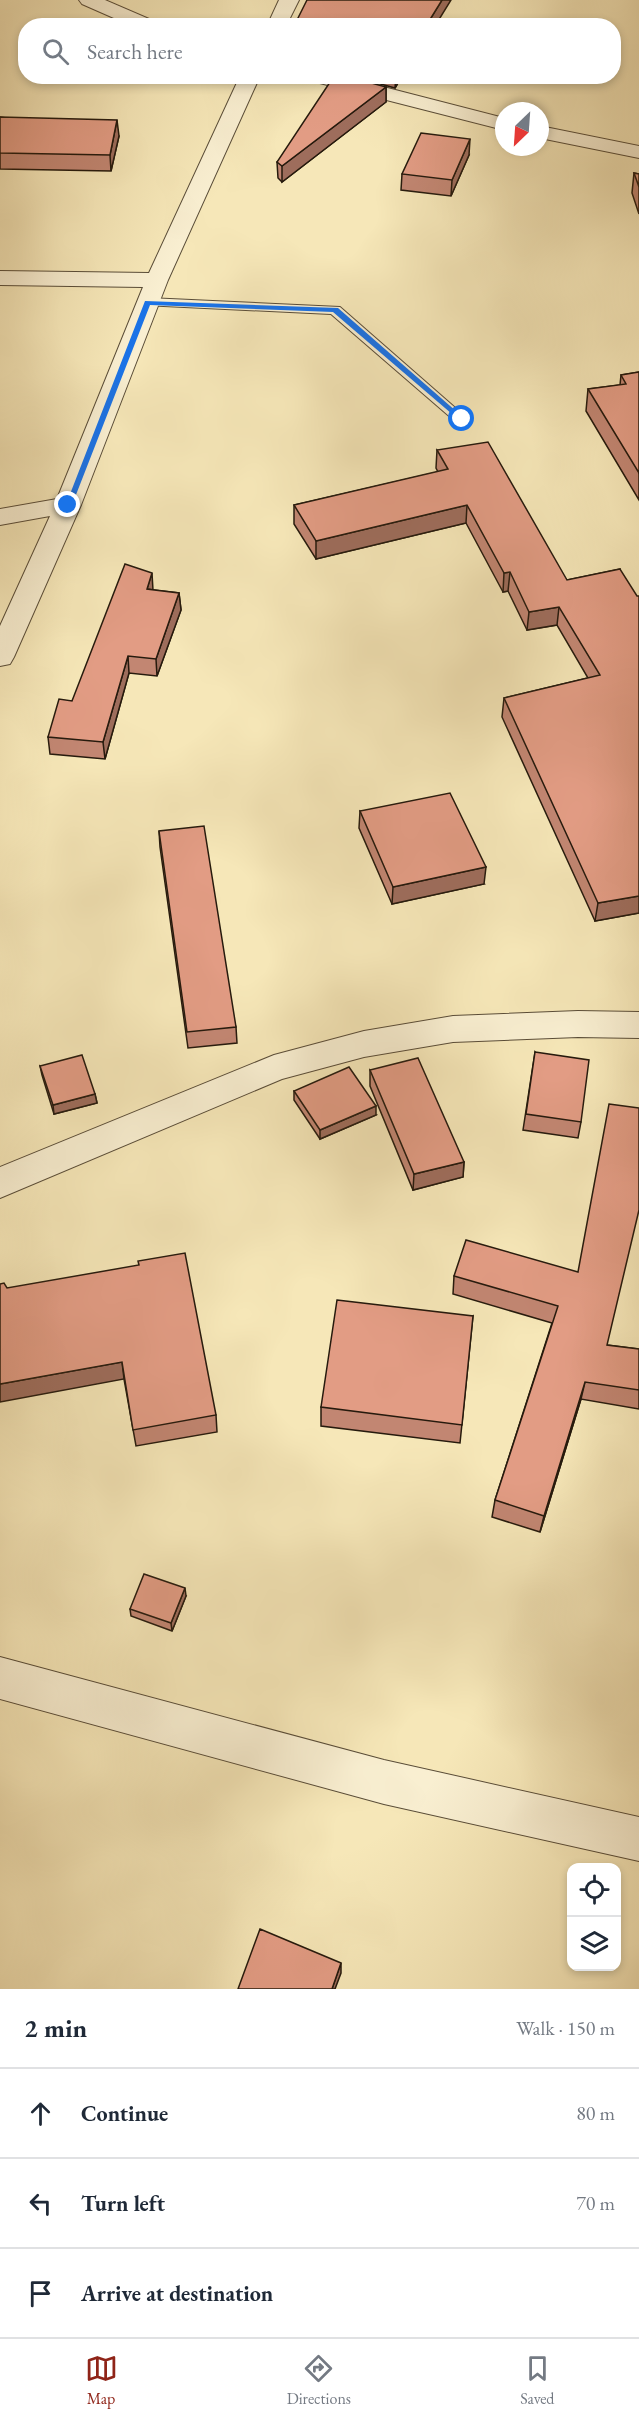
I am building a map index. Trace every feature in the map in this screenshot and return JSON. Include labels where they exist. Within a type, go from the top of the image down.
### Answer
[{"type":"street","points":[[88,0],[130,18]]},
{"type":"street","points":[[280,18],[289,0]]},
{"type":"street","points":[[0,657],[68,505],[152,291],[246,84]]},
{"type":"street","points":[[346,84],[495,122]]},
{"type":"street","points":[[549,134],[639,152]]},
{"type":"street","points":[[0,278],[152,291]]},
{"type":"street","points":[[0,517],[68,505]]},
{"type":"street","points":[[0,1183],[274,1068],[364,1044],[453,1029],[578,1024],[639,1025]]},
{"type":"street","points":[[0,1678],[384,1782],[639,1839]]},
{"type":"lane","points":[[152,291],[335,310],[462,419]]},
{"type":"building","points":[[307,0],[442,0],[431,18],[298,18]]},
{"type":"building","points":[[329,84],[375,84],[386,87],[282,166],[277,162]]},
{"type":"building","points":[[0,117],[117,120],[110,155],[0,153]]},
{"type":"building","points":[[421,133],[470,139],[452,180],[402,174]]},
{"type":"building","points":[[634,173],[639,174],[639,187]]},
{"type":"building","points":[[639,372],[639,473],[588,389],[626,384],[621,375]]},
{"type":"building","points":[[488,442],[567,580],[620,569],[639,596],[639,896],[598,903],[504,698],[600,675],[559,607],[529,612],[510,572],[504,573],[467,505],[316,541],[294,505],[448,469],[437,450]]},
{"type":"building","points":[[125,564],[152,573],[147,589],[179,593],[156,659],[128,656],[103,742],[48,737],[59,699],[72,701]]},
{"type":"building","points":[[450,793],[486,867],[393,887],[360,811]]},
{"type":"building","points":[[204,826],[236,1027],[187,1032],[159,831]]},
{"type":"building","points":[[535,1052],[589,1060],[581,1122],[526,1114]]},
{"type":"building","points":[[82,1055],[95,1094],[53,1105],[40,1066]]},
{"type":"building","points":[[418,1058],[464,1162],[414,1174],[370,1070]]},
{"type":"building","points":[[349,1067],[376,1106],[320,1130],[294,1091]]},
{"type":"building","points":[[609,1104],[639,1108],[639,1210],[607,1345],[639,1349],[639,1390],[585,1382],[544,1516],[495,1500],[558,1306],[454,1276],[466,1240],[578,1272]]},
{"type":"building","points":[[185,1253],[216,1415],[133,1430],[122,1362],[0,1384],[0,1284],[4,1283],[7,1288],[139,1265],[138,1261]]},
{"type":"building","points":[[337,1300],[473,1316],[462,1425],[321,1407]]},
{"type":"building","points":[[144,1574],[185,1588],[171,1623],[130,1609]]},
{"type":"building","points":[[260,1929],[341,1963],[332,1989],[238,1989]]},
{"type":"route","points":[[68,505],[148,303],[335,310],[462,419]]}]
